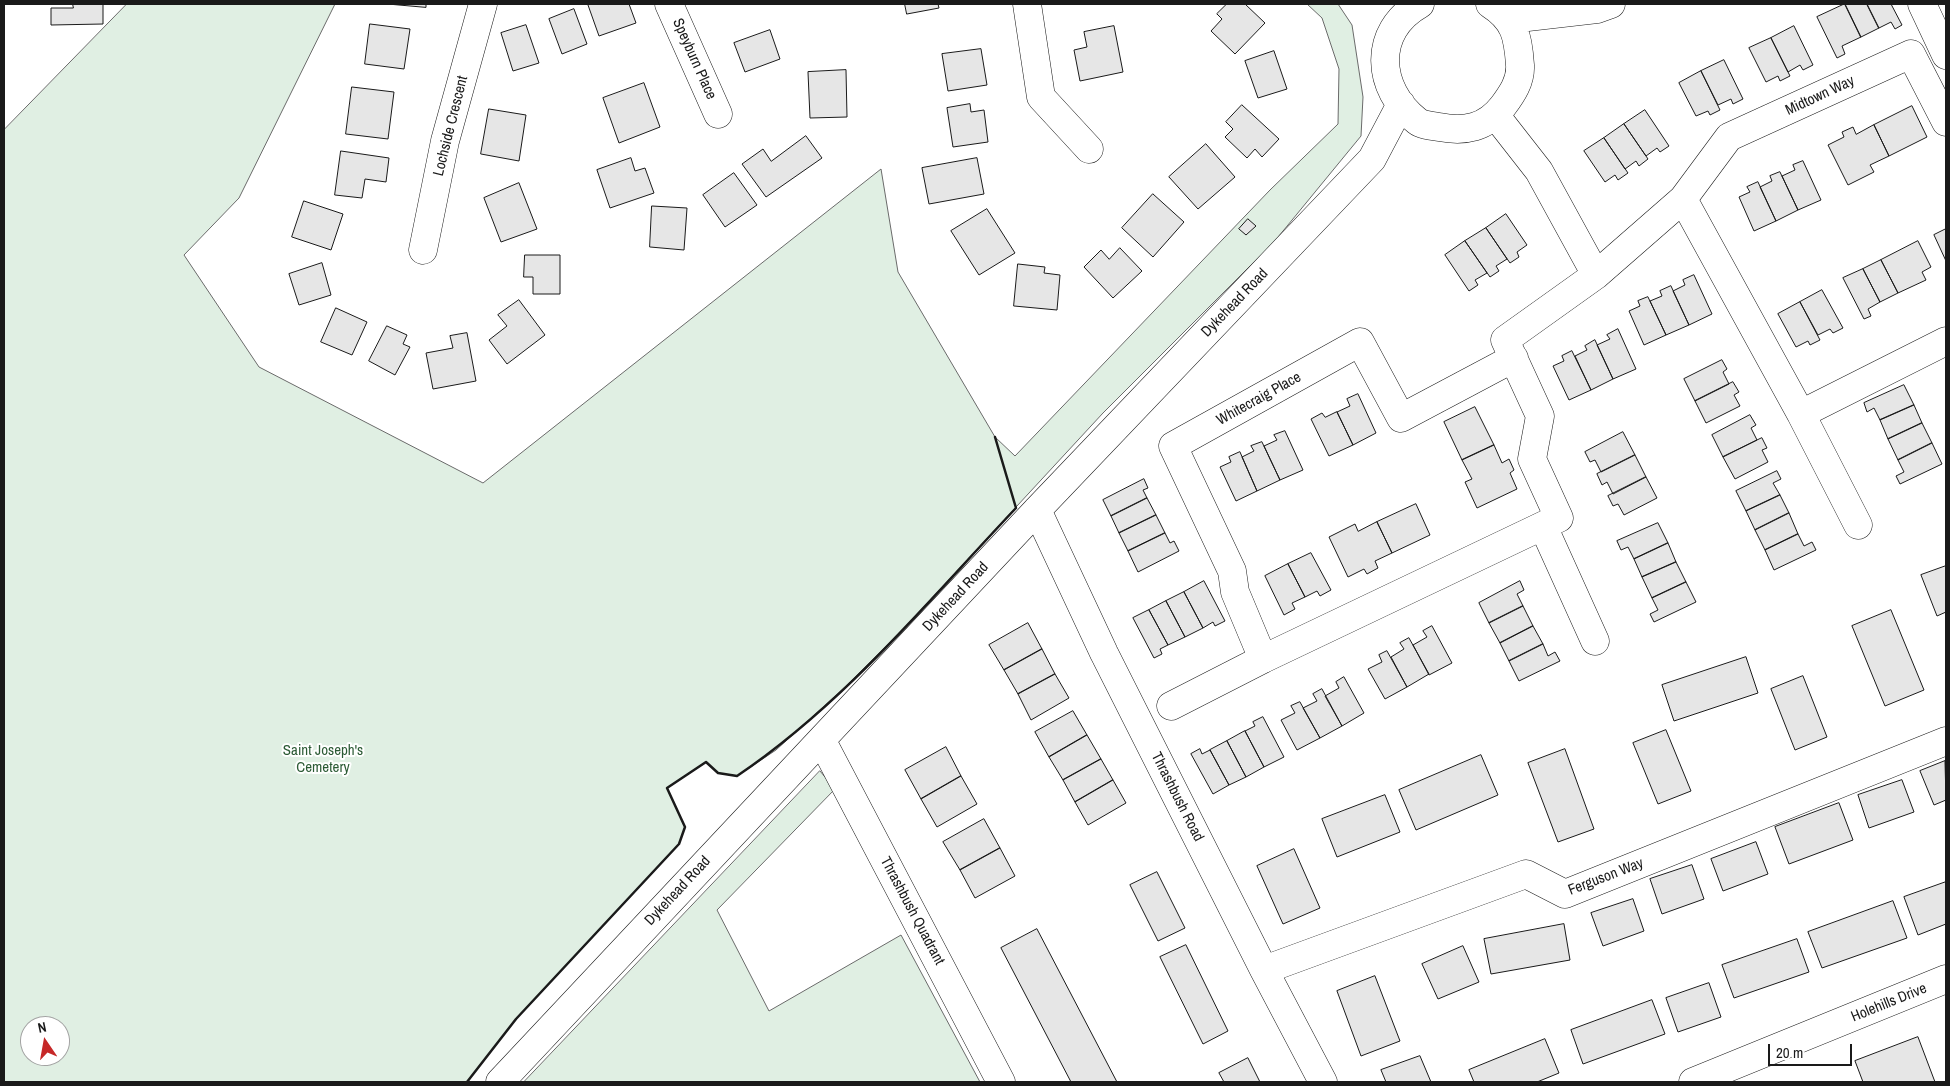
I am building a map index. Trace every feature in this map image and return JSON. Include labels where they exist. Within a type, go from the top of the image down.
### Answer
[{"type":"street","name":"Lochside Crescent","points":[[422,250],[445,141],[483,4]]},
{"type":"street","name":"Speyburn Place","points":[[669,4],[718,114]]},
{"type":"street","points":[[1027,4],[1041,97],[1089,149]]},
{"type":"street","points":[[1500,12],[1597,10],[1611,4]]},
{"type":"street","points":[[1922,4],[1946,55]]},
{"type":"street","points":[[1410,6],[1397,24],[1388,42],[1384,62],[1389,86],[1401,104],[1418,122],[1458,130],[1480,126],[1496,116],[1513,92],[1521,72],[1515,29],[1500,12]]},
{"type":"street","name":"Midtown Way","points":[[1596,275],[1683,199],[1729,137],[1911,54],[1946,122]]},
{"type":"street","name":"Dykehead Road","points":[[500,1082],[1037,510],[1372,159],[1401,104]]},
{"type":"street","points":[[1171,706],[1559,518],[1532,459],[1540,416],[1505,340],[1596,275],[1539,171],[1496,116]]},
{"type":"street","points":[[1683,199],[1801,414],[1858,525]]},
{"type":"street","points":[[1801,414],[1946,341]]},
{"type":"street","name":"Whitecraig Place","points":[[1263,660],[1234,592],[1232,571],[1173,446],[1360,342],[1401,418],[1514,358]]},
{"type":"street","name":"Thrashbush Road","points":[[1037,510],[1104,653],[1264,970],[1324,1082]]},
{"type":"street","points":[[1543,526],[1595,641]]},
{"type":"street","name":"Thrashbush Quadrant","points":[[822,741],[1001,1082]]},
{"type":"street","name":"Ferguson Way","points":[[1264,970],[1526,874],[1565,894],[1946,742]]},
{"type":"street","name":"Holehills Drive","points":[[1699,1081],[1946,979]]},
{"type":"green space","name":"Saint Joseph's Cemetery","points":[[127,4],[335,4],[239,198],[184,255],[259,367],[483,483],[881,169],[898,272],[995,437],[1015,456],[1270,190],[1338,124],[1339,69],[1322,18],[1307,4],[1338,4],[1352,25],[1363,97],[1361,136],[1274,242],[1103,413],[906,626],[845,687],[776,750],[737,776],[718,773],[706,762],[667,788],[685,827],[679,844],[516,1019],[467,1082],[4,1082],[4,130]]},
{"type":"green space","points":[[820,771],[835,789],[717,910],[769,1011],[901,935],[980,1082],[524,1082]]},
{"type":"building","points":[[73,4],[103,4],[103,24],[51,25],[51,8],[73,8]]},
{"type":"building","points":[[388,4],[426,4],[426,7]]},
{"type":"building","points":[[629,4],[636,23],[599,36],[588,5]]},
{"type":"building","points":[[905,4],[938,4],[939,8],[907,14]]},
{"type":"building","points":[[1227,4],[1245,4],[1265,23],[1235,54],[1211,31],[1222,19],[1217,14]]},
{"type":"building","points":[[1845,4],[1867,4],[1879,28],[1861,37]]},
{"type":"building","points":[[1845,4],[1861,37],[1842,46],[1845,54],[1837,58],[1817,17]]},
{"type":"building","points":[[1867,4],[1891,4],[1902,25],[1895,29],[1891,22],[1879,28]]},
{"type":"building","points":[[574,9],[587,44],[562,54],[549,19]]},
{"type":"building","points":[[370,24],[410,29],[404,69],[365,64]]},
{"type":"building","points":[[526,25],[539,63],[513,71],[501,33]]},
{"type":"building","points":[[1114,26],[1123,72],[1080,81],[1074,50],[1087,47],[1084,32]]},
{"type":"building","points":[[1794,26],[1813,65],[1803,70],[1800,65],[1788,72],[1771,38]]},
{"type":"building","points":[[770,30],[780,59],[745,72],[734,43]]},
{"type":"building","points":[[1771,38],[1790,76],[1780,81],[1778,76],[1766,82],[1749,48]]},
{"type":"building","points":[[981,49],[987,85],[948,91],[942,54]]},
{"type":"building","points":[[1274,51],[1287,89],[1258,98],[1245,61]]},
{"type":"building","points":[[1724,60],[1743,99],[1733,104],[1731,99],[1718,105],[1701,71]]},
{"type":"building","points":[[846,70],[847,117],[810,118],[808,72]]},
{"type":"building","points":[[1701,71],[1720,110],[1710,115],[1708,111],[1696,116],[1679,83]]},
{"type":"building","points":[[644,83],[660,127],[619,143],[603,98]]},
{"type":"building","points":[[352,87],[394,92],[388,139],[346,134]]},
{"type":"building","points":[[970,104],[971,112],[984,110],[988,142],[953,147],[947,108]]},
{"type":"building","points":[[1242,105],[1279,139],[1262,157],[1255,149],[1247,158],[1225,137],[1233,129],[1226,122]]},
{"type":"building","points":[[1912,106],[1927,137],[1889,156],[1874,125]]},
{"type":"building","points":[[489,109],[526,115],[519,161],[481,154]]},
{"type":"building","points":[[1645,110],[1669,146],[1660,152],[1657,148],[1646,156],[1624,124]]},
{"type":"building","points":[[1624,124],[1648,159],[1639,166],[1636,161],[1625,169],[1604,138]]},
{"type":"building","points":[[1874,125],[1889,156],[1870,165],[1874,172],[1848,185],[1828,145],[1844,137],[1842,132],[1853,127],[1856,134]]},
{"type":"building","points":[[806,136],[822,158],[766,197],[742,164],[763,149],[771,161]]},
{"type":"building","points":[[1604,138],[1628,173],[1618,180],[1615,175],[1605,182],[1584,151]]},
{"type":"building","points":[[1206,144],[1235,177],[1198,209],[1169,177]]},
{"type":"building","points":[[341,151],[389,158],[386,182],[365,179],[362,198],[335,195]]},
{"type":"building","points":[[631,158],[635,171],[645,168],[654,193],[610,208],[597,170]]},
{"type":"building","points":[[977,158],[984,194],[929,204],[922,168]]},
{"type":"building","points":[[1803,161],[1821,200],[1798,210],[1782,176],[1795,170],[1793,165]]},
{"type":"building","points":[[1780,172],[1798,210],[1776,221],[1760,187],[1772,181],[1770,176]]},
{"type":"building","points":[[734,173],[757,205],[725,227],[703,195]]},
{"type":"building","points":[[1758,182],[1776,221],[1754,231],[1739,197],[1750,192],[1747,187]]},
{"type":"building","points":[[519,183],[537,229],[501,242],[484,198]]},
{"type":"building","points":[[1153,194],[1184,222],[1153,257],[1122,228]]},
{"type":"building","points":[[304,201],[343,214],[331,250],[292,237]]},
{"type":"building","points":[[652,206],[687,208],[684,250],[650,247]]},
{"type":"building","points":[[987,209],[1015,253],[979,275],[951,231]]},
{"type":"building","points":[[1506,214],[1527,245],[1517,252],[1519,257],[1510,263],[1486,228]]},
{"type":"building","points":[[1248,219],[1256,226],[1246,235],[1239,229]]},
{"type":"building","points":[[1486,228],[1507,259],[1496,266],[1499,271],[1490,277],[1465,241]]},
{"type":"building","points":[[1946,229],[1946,261],[1934,235]]},
{"type":"building","points":[[1465,241],[1487,273],[1475,280],[1478,285],[1469,291],[1445,255]]},
{"type":"building","points":[[1918,241],[1931,267],[1922,272],[1926,280],[1898,293],[1881,260]]},
{"type":"building","points":[[1120,248],[1142,271],[1113,298],[1084,267],[1101,250],[1109,259]]},
{"type":"building","points":[[525,255],[560,255],[560,294],[533,294],[533,277],[524,277]]},
{"type":"building","points":[[1881,260],[1898,293],[1880,302],[1863,269]]},
{"type":"building","points":[[322,263],[331,295],[299,305],[289,274]]},
{"type":"building","points":[[1018,264],[1045,267],[1044,273],[1060,275],[1057,310],[1014,306]]},
{"type":"building","points":[[1863,269],[1880,302],[1868,309],[1871,316],[1864,319],[1843,278]]},
{"type":"building","points":[[1694,275],[1712,314],[1689,325],[1673,291],[1685,285],[1683,280]]},
{"type":"building","points":[[1671,286],[1689,325],[1666,335],[1650,301],[1662,296],[1660,291]]},
{"type":"building","points":[[1822,290],[1843,328],[1833,333],[1830,329],[1818,335],[1800,302]]},
{"type":"building","points":[[1648,297],[1666,335],[1644,345],[1629,311],[1640,306],[1638,301]]},
{"type":"building","points":[[519,300],[545,335],[507,364],[489,340],[507,326],[498,315]]},
{"type":"building","points":[[1800,302],[1820,340],[1810,345],[1808,341],[1796,347],[1778,314]]},
{"type":"building","points":[[336,308],[367,322],[352,355],[321,342]]},
{"type":"building","points":[[387,326],[407,335],[403,344],[410,347],[395,375],[369,361]]},
{"type":"building","points":[[1618,329],[1636,369],[1613,379],[1597,345],[1610,339],[1607,335]]},
{"type":"building","points":[[467,333],[476,381],[433,389],[426,353],[453,348],[450,336]]},
{"type":"building","points":[[1595,340],[1613,379],[1591,390],[1575,356],[1587,350],[1585,346]]},
{"type":"building","points":[[1572,351],[1591,390],[1569,400],[1553,366],[1564,361],[1562,356]]},
{"type":"building","points":[[1722,360],[1727,369],[1723,372],[1729,384],[1695,401],[1684,379]]},
{"type":"building","points":[[1733,382],[1739,392],[1734,395],[1740,406],[1706,423],[1695,401]]},
{"type":"building","points":[[1904,385],[1914,405],[1880,420],[1874,408],[1867,412],[1864,403]]},
{"type":"building","points":[[1358,394],[1376,433],[1353,445],[1337,412],[1350,406],[1347,399]]},
{"type":"building","points":[[1914,405],[1922,423],[1888,439],[1880,420]]},
{"type":"building","points":[[1475,407],[1494,445],[1462,460],[1444,422]]},
{"type":"building","points":[[1337,412],[1353,445],[1329,456],[1311,419],[1322,413],[1325,417]]},
{"type":"building","points":[[1750,415],[1756,425],[1751,428],[1757,440],[1723,457],[1712,435]]},
{"type":"building","points":[[1922,423],[1932,443],[1898,460],[1888,439]]},
{"type":"building","points":[[1285,431],[1303,470],[1280,480],[1264,446],[1277,440],[1274,435]]},
{"type":"building","points":[[1623,432],[1635,455],[1601,472],[1595,460],[1590,462],[1585,452]]},
{"type":"building","points":[[1762,438],[1767,448],[1762,450],[1768,462],[1735,479],[1723,457]]},
{"type":"building","points":[[1262,442],[1280,480],[1257,491],[1242,457],[1254,451],[1251,446]]},
{"type":"building","points":[[1932,443],[1942,464],[1900,484],[1896,476],[1904,472],[1898,460]]},
{"type":"building","points":[[1494,445],[1502,463],[1509,459],[1514,470],[1510,473],[1517,489],[1477,508],[1465,482],[1472,479],[1462,460]]},
{"type":"building","points":[[1240,452],[1257,491],[1236,501],[1220,467],[1231,462],[1229,457]]},
{"type":"building","points":[[1635,455],[1646,477],[1613,494],[1607,482],[1602,485],[1597,474]]},
{"type":"building","points":[[1777,471],[1781,479],[1773,483],[1780,495],[1746,511],[1736,491]]},
{"type":"building","points":[[1646,477],[1657,498],[1624,515],[1618,504],[1613,506],[1608,496]]},
{"type":"building","points":[[1144,479],[1148,488],[1143,490],[1147,498],[1111,516],[1103,500]]},
{"type":"building","points":[[1780,495],[1789,513],[1755,530],[1746,511]]},
{"type":"building","points":[[1147,498],[1156,515],[1119,533],[1111,516]]},
{"type":"building","points":[[1416,504],[1430,535],[1392,553],[1377,522]]},
{"type":"building","points":[[1789,513],[1798,534],[1765,550],[1755,530]]},
{"type":"building","points":[[1156,515],[1165,533],[1128,551],[1119,533]]},
{"type":"building","points":[[1377,522],[1392,553],[1375,561],[1378,568],[1367,574],[1364,569],[1348,577],[1329,537],[1355,524],[1358,531]]},
{"type":"building","points":[[1658,523],[1668,543],[1634,559],[1628,547],[1621,550],[1617,541]]},
{"type":"building","points":[[1165,533],[1170,543],[1174,541],[1179,551],[1138,572],[1128,551]]},
{"type":"building","points":[[1798,534],[1804,546],[1812,542],[1816,550],[1774,570],[1765,550]]},
{"type":"building","points":[[1668,543],[1676,562],[1642,577],[1634,559]]},
{"type":"building","points":[[1311,553],[1331,590],[1320,596],[1317,591],[1305,597],[1288,564]]},
{"type":"building","points":[[1676,562],[1686,582],[1652,598],[1642,577]]},
{"type":"building","points":[[1288,564],[1305,597],[1292,603],[1295,609],[1284,615],[1265,576]]},
{"type":"building","points":[[1946,566],[1946,612],[1937,616],[1921,575]]},
{"type":"building","points":[[1204,581],[1225,621],[1215,626],[1213,622],[1203,628],[1184,592]]},
{"type":"building","points":[[1520,581],[1524,590],[1517,594],[1523,606],[1489,623],[1479,603]]},
{"type":"building","points":[[1686,582],[1696,602],[1654,622],[1650,614],[1658,610],[1652,598]]},
{"type":"building","points":[[1184,592],[1203,628],[1185,637],[1166,601]]},
{"type":"building","points":[[1166,601],[1185,637],[1168,645],[1149,610]]},
{"type":"building","points":[[1523,606],[1533,626],[1500,643],[1489,623]]},
{"type":"building","points":[[1149,610],[1168,645],[1160,649],[1162,654],[1154,658],[1133,618]]},
{"type":"building","points":[[1891,610],[1924,690],[1885,706],[1852,626]]},
{"type":"building","points":[[1028,623],[1042,649],[1004,670],[989,645]]},
{"type":"building","points":[[1432,626],[1452,663],[1429,675],[1413,645],[1427,637],[1423,631]]},
{"type":"building","points":[[1533,626],[1543,644],[1509,661],[1500,643]]},
{"type":"building","points":[[1409,638],[1429,674],[1407,687],[1391,657],[1404,649],[1400,643]]},
{"type":"building","points":[[1543,644],[1548,656],[1555,652],[1560,661],[1519,681],[1509,661]]},
{"type":"building","points":[[1042,649],[1055,674],[1018,694],[1004,670]]},
{"type":"building","points":[[1387,651],[1407,687],[1385,699],[1368,669],[1382,662],[1379,655]]},
{"type":"building","points":[[1746,657],[1758,693],[1674,721],[1662,685]]},
{"type":"building","points":[[1055,674],[1069,698],[1031,720],[1018,694]]},
{"type":"building","points":[[1803,676],[1827,737],[1795,750],[1771,689]]},
{"type":"building","points":[[1344,677],[1364,713],[1342,726],[1325,696],[1339,688],[1336,682]]},
{"type":"building","points":[[1322,689],[1342,726],[1320,738],[1303,708],[1317,701],[1313,694]]},
{"type":"building","points":[[1300,702],[1320,738],[1297,750],[1281,720],[1295,713],[1291,706]]},
{"type":"building","points":[[1073,711],[1087,735],[1049,757],[1035,732]]},
{"type":"building","points":[[1263,717],[1284,757],[1264,767],[1245,731],[1255,726],[1253,722]]},
{"type":"building","points":[[1666,730],[1691,791],[1658,804],[1633,743]]},
{"type":"building","points":[[1245,731],[1264,767],[1246,777],[1227,741]]},
{"type":"building","points":[[1087,735],[1101,759],[1063,780],[1049,757]]},
{"type":"building","points":[[1227,741],[1246,777],[1229,785],[1210,750]]},
{"type":"building","points":[[946,747],[961,776],[921,799],[905,770]]},
{"type":"building","points":[[1200,749],[1202,754],[1210,750],[1229,785],[1213,794],[1191,754]]},
{"type":"building","points":[[1565,749],[1594,829],[1558,842],[1528,763]]},
{"type":"building","points":[[1481,755],[1498,795],[1416,830],[1399,790]]},
{"type":"building","points":[[1101,759],[1113,780],[1075,802],[1063,780]]},
{"type":"building","points":[[1945,761],[1946,800],[1934,805],[1920,771]]},
{"type":"building","points":[[961,776],[977,804],[937,827],[921,799]]},
{"type":"building","points":[[1113,780],[1126,803],[1088,825],[1075,802]]},
{"type":"building","points":[[1902,780],[1914,812],[1869,828],[1858,795]]},
{"type":"building","points":[[1385,795],[1400,832],[1337,857],[1322,819]]},
{"type":"building","points":[[1839,803],[1853,840],[1789,864],[1775,827]]},
{"type":"building","points":[[984,819],[1000,848],[960,870],[943,842]]},
{"type":"building","points":[[1756,842],[1768,874],[1723,891],[1711,859]]},
{"type":"building","points":[[1000,848],[1015,876],[975,898],[960,870]]},
{"type":"building","points":[[1294,849],[1320,908],[1283,924],[1257,866]]},
{"type":"building","points":[[1692,865],[1704,899],[1662,914],[1650,879]]},
{"type":"building","points":[[1157,872],[1185,928],[1158,941],[1130,885]]},
{"type":"building","points":[[1946,882],[1946,924],[1918,935],[1904,897]]},
{"type":"building","points":[[1633,899],[1644,931],[1603,946],[1591,913]]},
{"type":"building","points":[[1893,901],[1907,938],[1822,968],[1808,932]]},
{"type":"building","points":[[1564,924],[1570,960],[1491,974],[1484,939]]},
{"type":"building","points":[[1037,929],[1117,1082],[1071,1082],[1001,948]]},
{"type":"building","points":[[1797,939],[1809,972],[1734,998],[1722,965]]},
{"type":"building","points":[[1186,945],[1228,1031],[1203,1044],[1160,957]]},
{"type":"building","points":[[1463,946],[1479,982],[1438,999],[1422,964]]},
{"type":"building","points":[[1375,976],[1400,1041],[1361,1056],[1337,991]]},
{"type":"building","points":[[1709,983],[1721,1017],[1678,1032],[1666,998]]},
{"type":"building","points":[[1652,1000],[1665,1034],[1583,1064],[1571,1030]]},
{"type":"building","points":[[1918,1037],[1935,1082],[1863,1082],[1855,1061]]},
{"type":"building","points":[[1545,1039],[1559,1073],[1537,1082],[1474,1082],[1469,1070]]},
{"type":"building","points":[[1420,1056],[1431,1082],[1386,1082],[1381,1070]]},
{"type":"building","points":[[1248,1058],[1260,1082],[1224,1082],[1219,1073]]},
{"type":"wall","points":[[467,1082],[516,1019],[679,844],[685,827],[667,788],[706,762],[718,773],[737,776],[776,748],[813,717],[884,650],[1016,508],[995,437]]}]
